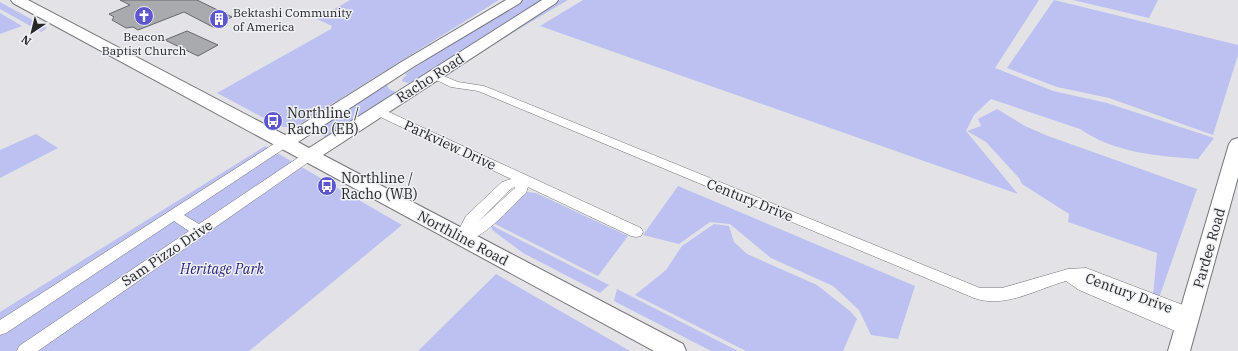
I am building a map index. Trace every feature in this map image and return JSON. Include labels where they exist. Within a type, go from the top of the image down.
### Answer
[{"type":"main road","name":"Northline Road","points":[[18,0],[675,351]]},
{"type":"main road","name":"Racho Road","points":[[284,143],[515,0]]},
{"type":"main road","points":[[532,11],[545,0]]},
{"type":"main road","name":"Racho Road","points":[[309,156],[551,0]]},
{"type":"main road","points":[[410,90],[393,86],[394,80],[432,55],[465,30]]},
{"type":"main road","name":"Pardee Road","points":[[1179,351],[1234,173],[1238,144]]},
{"type":"street","name":"Century Drive","points":[[434,74],[455,85],[480,88],[979,294],[1003,296],[1050,279],[1068,275],[1084,286],[1147,311],[1188,322]]},
{"type":"street","name":"Parkview Drive","points":[[378,111],[636,232]]},
{"type":"street","name":"Sam Pizzo Drive","points":[[0,328],[284,143]]},
{"type":"street","name":"Sam Pizzo Drive","points":[[25,351],[309,156]]},
{"type":"street","points":[[462,237],[481,227],[521,190],[522,179]]},
{"type":"street","points":[[173,214],[199,231]]},
{"type":"green space","points":[[350,0],[499,0],[295,127],[283,127],[275,124],[217,93],[331,29],[332,26],[317,19]]},
{"type":"green space","points":[[522,0],[542,0],[419,79],[408,83],[402,81],[407,75],[405,74],[467,32]]},
{"type":"green space","points":[[557,0],[568,0],[482,51],[447,76],[446,75]]},
{"type":"green space","points":[[583,0],[1039,0],[995,68],[1053,91],[1107,103],[1214,138],[1198,159],[1152,155],[1107,143],[1080,129],[991,99],[974,115],[966,131],[1018,194],[540,26]]},
{"type":"green space","points":[[1054,0],[1238,45],[1238,55],[1213,135],[1109,98],[1057,87],[1007,68]]},
{"type":"green space","points":[[1073,0],[1158,0],[1149,18]]},
{"type":"green space","points":[[0,2],[47,28],[41,32],[0,9]]},
{"type":"green space","points":[[0,13],[22,26],[0,34]]},
{"type":"green space","points":[[386,84],[389,89],[398,93],[327,138],[314,131]]},
{"type":"green space","points":[[997,109],[1025,126],[1048,136],[1197,189],[1159,298],[1153,296],[1157,253],[1068,222],[1069,214],[1022,184],[1019,178],[986,142],[967,131],[981,126],[978,119]]},
{"type":"green space","points":[[36,134],[58,148],[0,178],[0,150]]},
{"type":"green space","name":"Heritage Park","points":[[265,146],[402,225],[249,351],[0,351],[0,312]]},
{"type":"green space","points":[[678,186],[915,286],[898,339],[871,335],[859,310],[833,286],[771,258],[730,224],[710,222],[679,244],[643,235]]},
{"type":"green space","points":[[527,192],[536,193],[628,236],[598,276],[493,223],[523,194]]},
{"type":"green space","points":[[714,224],[729,226],[734,242],[747,254],[817,285],[850,311],[857,319],[843,351],[746,351],[635,295],[666,270],[682,246]]},
{"type":"green space","points":[[491,225],[609,285],[600,293],[523,253],[492,230]]},
{"type":"green space","points":[[496,274],[630,351],[418,351]]},
{"type":"green space","points":[[617,289],[738,351],[711,351],[614,301]]},
{"type":"building","name":"Beacon Baptist Church","points":[[120,0],[197,0],[232,17],[213,27],[184,12],[138,30],[133,27],[126,28],[112,20],[114,17],[109,14],[130,5]]},
{"type":"building","points":[[187,31],[218,45],[198,56],[165,40]]},
{"type":"place","name":"Beacon Baptist Church","points":[[144,16]]},
{"type":"place","name":"Bektashi Community of America","points":[[219,19]]},
{"type":"place","name":"Northline / Racho (EB)","points":[[273,121]]},
{"type":"place","name":"Northline / Racho (WB)","points":[[327,186]]}]
